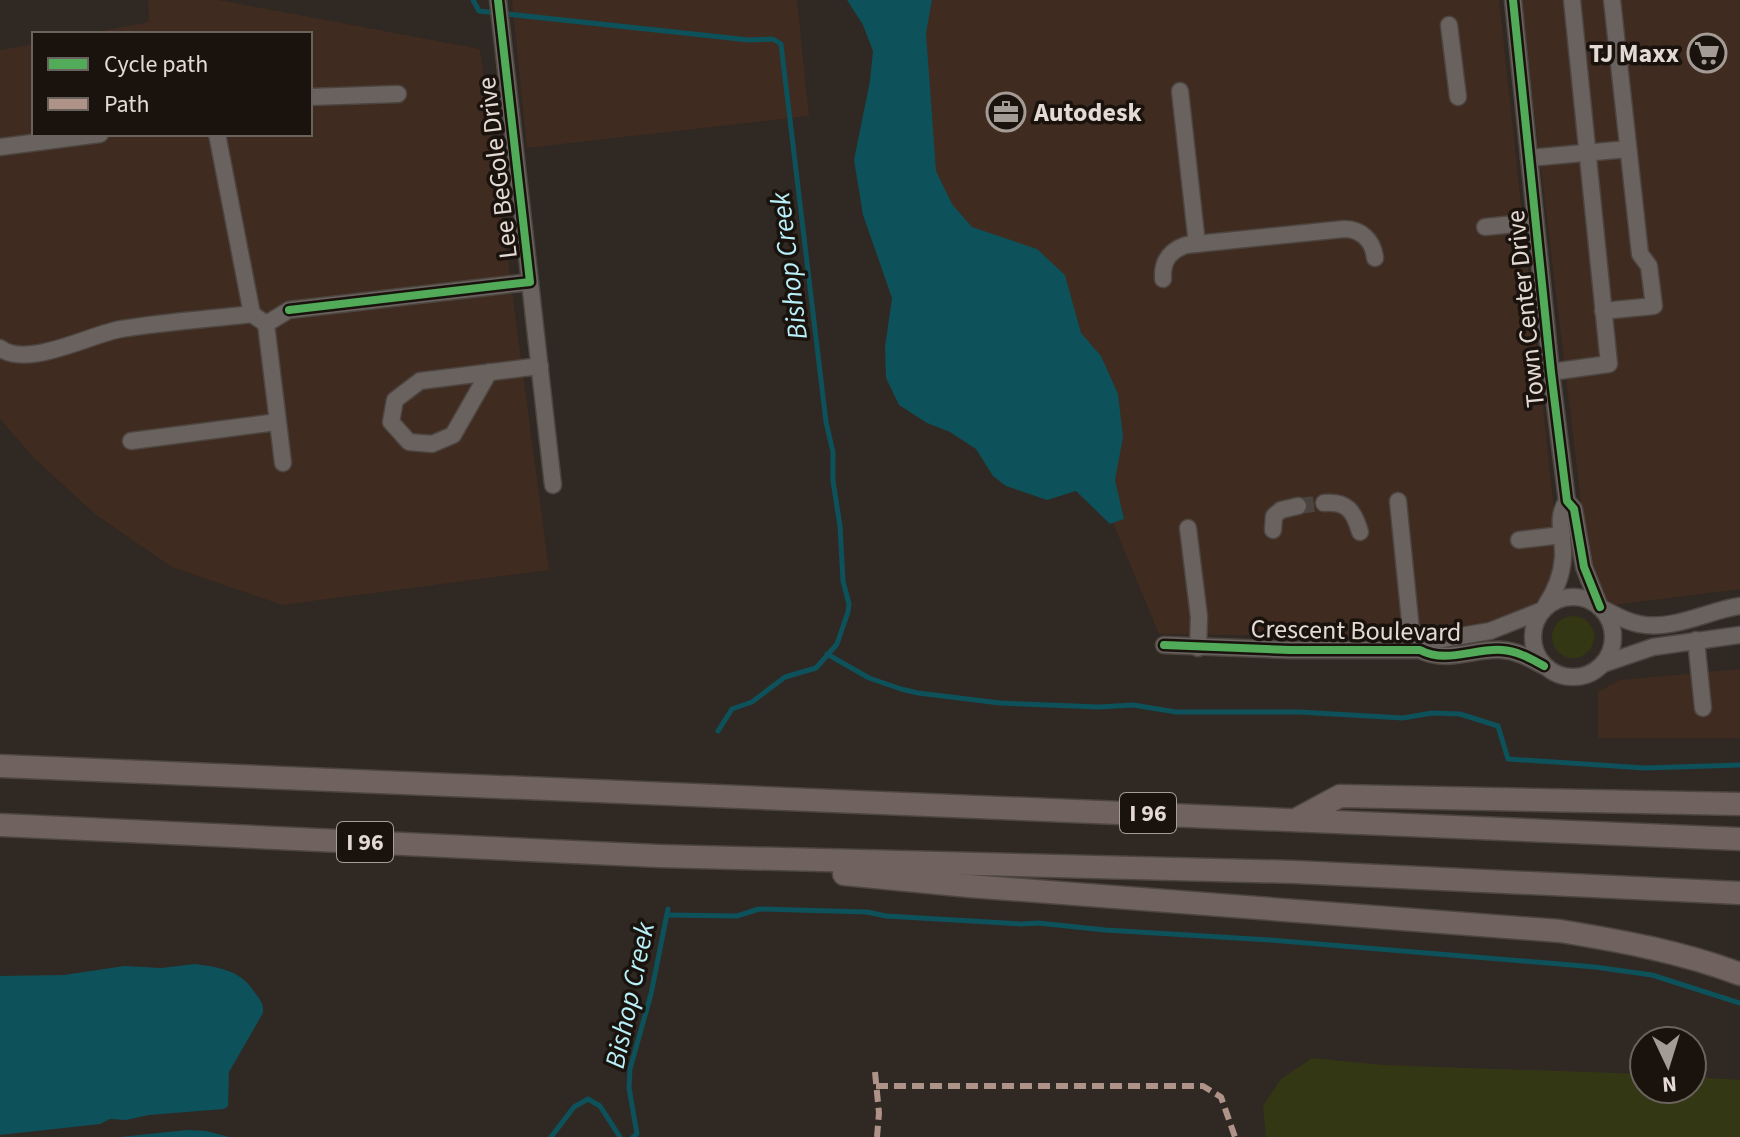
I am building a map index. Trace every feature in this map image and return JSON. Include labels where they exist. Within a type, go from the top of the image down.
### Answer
[{"type":"highway","name":"I 96","points":[[0,766],[1740,839]]},
{"type":"highway","points":[[1297,820],[1340,796],[1740,804]]},
{"type":"highway","name":"I 96","points":[[0,825],[659,856],[1295,872],[1740,893]]},
{"type":"highway","points":[[659,856],[969,886],[1560,931],[1629,942],[1712,963],[1740,974]]},
{"type":"street","name":"Lee BeGole Drive","points":[[266,324],[289,310],[530,282],[498,0]]},
{"type":"street","name":"Town Center Drive","points":[[1513,0],[1567,501],[1574,509],[1582,557],[1601,608]]},
{"type":"street","points":[[1551,372],[1609,364],[1572,0]]},
{"type":"street","points":[[1603,311],[1654,306],[1649,266],[1640,254],[1612,0]]},
{"type":"street","points":[[1449,25],[1458,97]]},
{"type":"street","points":[[1180,91],[1197,244]]},
{"type":"street","points":[[312,97],[398,94]]},
{"type":"street","points":[[0,147],[85,136]]},
{"type":"street","points":[[217,136],[252,314]]},
{"type":"street","points":[[1529,158],[1628,149]]},
{"type":"street","points":[[1485,227],[1535,222]]},
{"type":"street","points":[[1163,279],[1169,254],[1177,248],[1197,244],[1353,229],[1370,241],[1375,258]]},
{"type":"street","points":[[530,282],[553,485]]},
{"type":"street","points":[[0,348],[6,353],[35,353],[73,346],[117,330],[252,314],[266,324],[283,463]]},
{"type":"street","points":[[489,372],[453,435],[432,444],[409,442],[391,422],[395,400],[420,381],[489,372],[540,366]]},
{"type":"street","points":[[131,441],[277,422]]},
{"type":"street","points":[[1398,501],[1417,650]]},
{"type":"street","name":"Town Center Drive","points":[[1543,609],[1558,581],[1563,559],[1560,511],[1567,501]]},
{"type":"street","points":[[1324,503],[1346,505],[1353,512],[1360,532]]},
{"type":"street","points":[[1273,530],[1274,516],[1281,510],[1298,506]]},
{"type":"street","points":[[1188,528],[1199,617],[1198,648]]},
{"type":"street","points":[[1519,540],[1562,535]]},
{"type":"street","points":[[1601,608],[1608,617],[1613,636],[1609,656],[1603,664],[1595,671],[1574,677],[1553,673],[1544,666],[1537,656],[1533,632],[1543,609],[1552,602],[1572,597],[1591,601],[1628,621],[1649,625],[1681,621],[1740,606]]},
{"type":"street","name":"Crescent Boulevard","points":[[1417,650],[1431,641],[1490,631],[1543,609]]},
{"type":"street","points":[[1603,664],[1638,651],[1740,635]]},
{"type":"street","points":[[1696,640],[1703,708]]},
{"type":"street","name":"Crescent Boulevard","points":[[1164,645],[1417,650],[1433,657],[1505,650],[1544,666]]},
{"type":"shaded area","points":[[148,0],[219,0],[480,49],[549,570],[282,605],[172,567],[96,515],[33,457],[0,419],[0,50],[32,44],[32,136],[312,136],[312,32],[95,32],[149,22]]},
{"type":"shaded area","points":[[512,0],[797,0],[809,116],[527,148]]},
{"type":"shaded area","points":[[894,0],[1499,0],[1556,528],[1552,582],[1539,602],[1511,617],[1466,629],[1395,637],[1159,634],[1096,482],[888,169]]},
{"type":"shaded area","points":[[1521,0],[1740,0],[1740,589],[1613,605],[1592,594]]},
{"type":"shaded area","points":[[1740,669],[1740,738],[1598,738],[1598,692],[1620,680]]},
{"type":"green space","points":[[1573,616],[1588,622],[1594,637],[1588,652],[1573,658],[1558,652],[1552,637],[1558,622]]},
{"type":"green space","points":[[1312,1058],[1383,1065],[1628,1073],[1628,1105],[1708,1105],[1708,1078],[1740,1080],[1740,1137],[1266,1137],[1263,1106],[1281,1079]]},
{"type":"water","points":[[847,0],[932,0],[926,33],[936,171],[952,204],[972,227],[1037,249],[1065,275],[1081,333],[1101,356],[1118,394],[1123,437],[1115,480],[1124,519],[1110,524],[1076,491],[1047,500],[1006,486],[993,476],[976,449],[899,405],[886,378],[885,347],[892,298],[863,215],[854,160],[873,51],[863,25]]},
{"type":"water","points":[[195,964],[220,968],[242,978],[263,1006],[263,1013],[229,1072],[228,1106],[224,1109],[110,1119],[100,1124],[0,1135],[0,976],[64,975],[124,966],[161,968]]},
{"type":"water","points":[[187,1130],[229,1137],[120,1137]]},
{"type":"waterway","name":"Bishop Creek","points":[[473,0],[479,11],[749,40],[773,39],[781,44],[826,422],[833,452],[843,581],[849,604],[837,644],[816,668],[785,677],[752,702],[732,709],[718,731]]},
{"type":"waterway","points":[[827,654],[869,678],[901,689],[1000,703],[1099,707],[1133,705],[1176,712],[1299,712],[1403,718],[1432,713],[1460,714],[1498,726],[1508,759],[1645,768],[1740,765]]},
{"type":"waterway","name":"Bishop Creek","points":[[633,1137],[637,1134],[629,1088],[630,1069],[651,994],[668,909]]},
{"type":"waterway","points":[[667,915],[737,916],[759,909],[867,912],[886,916],[1038,923],[1270,940],[1595,967],[1652,975],[1740,1003]]},
{"type":"waterway","points":[[551,1137],[574,1107],[588,1099],[600,1106],[620,1137]]},
{"type":"tunnel","points":[[1298,506],[1324,503]]},
{"type":"marked path","points":[[875,1072],[879,1113],[877,1137]]},
{"type":"marked path","points":[[876,1086],[1203,1086],[1221,1097],[1235,1137]]},
{"type":"cycle path","points":[[289,310],[530,282],[498,0]]},
{"type":"cycle path","points":[[1513,0],[1567,501],[1574,509],[1584,567],[1600,607]]},
{"type":"cycle path","points":[[1164,645],[1290,650],[1420,650],[1440,656],[1502,650],[1544,666]]},
{"type":"place","name":"TJ Maxx","points":[[1707,53]]},
{"type":"place","name":"Autodesk","points":[[1006,112]]}]
